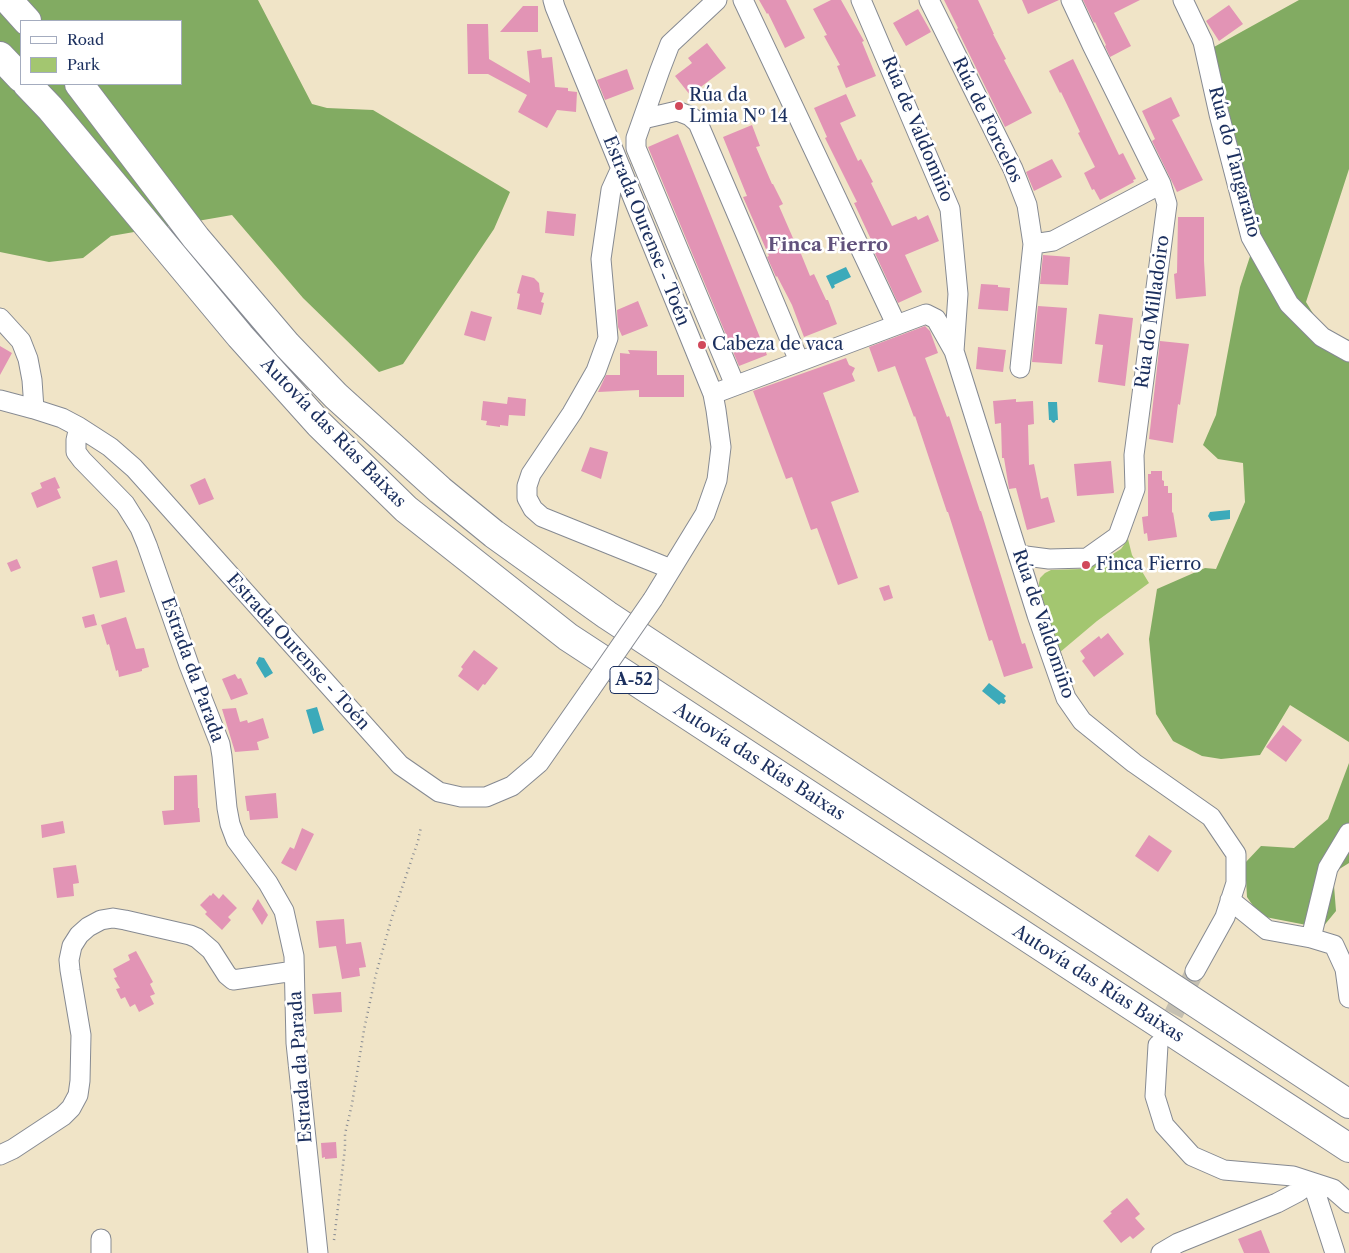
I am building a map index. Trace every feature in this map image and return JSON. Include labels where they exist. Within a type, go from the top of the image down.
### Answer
[{"type":"highway","points":[[8,0],[26,20]]},
{"type":"highway","points":[[0,56],[20,77]]},
{"type":"highway","name":"Autovía das Rías Baixas","points":[[28,85],[50,108],[240,336],[319,424],[406,509],[568,637],[1349,1148]]},
{"type":"highway","name":"Autovía das Rías Baixas","points":[[80,85],[196,238],[287,345],[336,396],[440,490],[494,534],[607,615],[1349,1104]]},
{"type":"street","name":"Estrada Ourense - Toén","points":[[0,400],[62,418],[110,447],[134,468],[400,765],[439,792],[461,797],[486,796],[512,786],[539,763],[653,599],[705,514],[717,480],[721,447],[713,394],[553,0]]},
{"type":"street","points":[[717,0],[670,44],[636,138],[636,148],[735,385]]},
{"type":"street","points":[[713,394],[896,324],[744,0]]},
{"type":"street","name":"Rúa de Valdomiño","points":[[862,0],[950,209],[958,294],[954,351]]},
{"type":"street","name":"Rúa de Forcelos","points":[[929,0],[1013,170],[1027,205],[1033,244],[1020,368]]},
{"type":"street","name":"Rúa do Milladoiro","points":[[1018,555],[1049,559],[1086,558],[1118,536],[1135,489],[1134,455],[1167,204],[1161,184],[1071,0]]},
{"type":"street","name":"Rúa do Tangaraño","points":[[1184,0],[1203,42],[1251,237],[1290,304],[1322,337],[1349,352]]},
{"type":"street","points":[[610,141],[631,130],[643,119],[677,111],[690,116],[698,124],[799,361]]},
{"type":"street","points":[[621,168],[611,190],[601,258],[608,338],[596,371],[577,405],[531,474],[527,486],[527,498],[542,517],[671,569]]},
{"type":"street","points":[[1033,244],[1053,241],[1161,184]]},
{"type":"street","name":"Rúa de Valdomiño","points":[[896,324],[926,314],[936,319],[954,351],[1018,555],[1066,698],[1082,721],[1134,763],[1212,817],[1236,854],[1236,883],[1225,917],[1195,971]]},
{"type":"street","points":[[0,318],[21,341],[28,359],[34,409]]},
{"type":"street","points":[[691,339],[712,331]]},
{"type":"street","name":"Estrada da Parada","points":[[79,427],[76,452],[125,504],[140,528],[188,665],[220,744],[227,808],[236,840],[268,883],[284,911],[294,956],[296,1043],[318,1253]]},
{"type":"street","points":[[1311,938],[1328,868],[1349,833]]},
{"type":"street","points":[[1230,900],[1267,930],[1311,938],[1334,945],[1345,969],[1349,998]]},
{"type":"street","points":[[0,1156],[63,1116],[71,1108],[78,1095],[81,1035],[69,960],[72,946],[78,935],[88,926],[101,920],[113,918],[197,938],[211,950],[227,975],[233,980],[294,971]]},
{"type":"street","points":[[1158,1045],[1156,1096],[1164,1125],[1192,1156],[1224,1170],[1293,1176],[1333,1189],[1349,1203]]},
{"type":"street","points":[[1161,1253],[1178,1243],[1277,1202],[1298,1192],[1312,1182]]},
{"type":"street","points":[[1312,1182],[1335,1253]]},
{"type":"path","points":[[334,1243],[346,1134],[364,1030],[392,917],[421,827]]},
{"type":"green space","points":[[0,0],[258,0],[312,104],[327,108],[373,110],[510,192],[494,229],[403,364],[379,372],[303,298],[232,215],[111,236],[83,258],[49,262],[0,252]]},
{"type":"green space","points":[[1299,0],[1349,0],[1349,169],[1306,302],[1323,330],[1349,340],[1349,742],[1290,705],[1260,755],[1221,759],[1202,756],[1173,741],[1156,714],[1149,639],[1157,589],[1205,568],[1216,569],[1245,502],[1243,463],[1218,459],[1203,445],[1216,415],[1240,287],[1257,235],[1214,47]]},
{"type":"green space","points":[[1128,539],[1132,555],[1149,583],[1097,621],[1059,653],[1039,588],[1040,578],[1051,570],[1082,569],[1100,562],[1121,549]]},
{"type":"green space","points":[[1349,763],[1349,863],[1333,873],[1336,911],[1322,928],[1260,916],[1247,897],[1245,863],[1261,846],[1294,848],[1328,819]]},
{"type":"water","points":[[846,267],[851,277],[834,285],[835,287],[832,289],[826,276]]},
{"type":"water","points":[[1048,402],[1057,402],[1058,420],[1054,423],[1049,420]]},
{"type":"water","points":[[1230,510],[1230,519],[1211,521],[1208,516],[1210,512]]},
{"type":"water","points":[[259,657],[264,658],[273,673],[265,678],[256,663]]},
{"type":"water","points":[[989,683],[1006,696],[1004,704],[1001,703],[999,705],[982,691]]},
{"type":"water","points":[[317,707],[324,730],[313,734],[306,710]]},
{"type":"building","points":[[759,0],[786,0],[805,38],[785,48],[768,13]]},
{"type":"building","points":[[831,0],[841,0],[864,41],[862,42],[876,76],[846,88],[837,66],[840,65],[824,36],[827,35],[813,9]]},
{"type":"building","points":[[944,0],[978,0],[1006,59],[1004,60],[1032,113],[1005,127]]},
{"type":"building","points":[[1022,0],[1059,0],[1028,14]]},
{"type":"building","points":[[1083,0],[1140,0],[1114,13],[1131,46],[1110,57],[1106,45]]},
{"type":"building","points":[[1229,5],[1243,24],[1219,41],[1206,21]]},
{"type":"building","points":[[523,6],[538,6],[538,32],[500,32]]},
{"type":"building","points":[[918,9],[931,32],[906,46],[893,23]]},
{"type":"building","points":[[467,24],[488,24],[489,59],[530,83],[527,51],[541,49],[542,58],[552,57],[555,87],[568,88],[568,91],[577,92],[576,112],[557,110],[547,128],[518,112],[527,95],[488,74],[468,74]]},
{"type":"building","points":[[707,43],[726,68],[690,95],[675,76],[692,63],[688,58]]},
{"type":"building","points":[[1073,59],[1119,155],[1123,153],[1136,179],[1133,180],[1134,182],[1100,200],[1094,189],[1092,190],[1084,173],[1095,167],[1061,92],[1049,71]]},
{"type":"building","points":[[627,69],[634,89],[605,100],[597,80]]},
{"type":"building","points":[[846,94],[856,116],[840,123],[858,161],[861,159],[873,182],[871,183],[892,226],[916,216],[918,220],[928,215],[939,241],[905,255],[922,292],[898,303],[854,203],[857,202],[825,138],[827,137],[814,108]]},
{"type":"building","points":[[1171,97],[1180,116],[1172,120],[1203,180],[1177,192],[1152,141],[1155,139],[1142,111]]},
{"type":"building","points":[[752,125],[760,146],[756,147],[783,204],[779,206],[810,276],[814,274],[826,300],[828,300],[837,324],[804,337],[792,305],[767,257],[769,256],[743,197],[747,196],[723,137]]},
{"type":"building","points":[[678,134],[767,355],[739,366],[648,147]]},
{"type":"building","points":[[1052,159],[1062,177],[1034,191],[1026,172]]},
{"type":"building","points":[[547,211],[576,214],[574,236],[545,233]]},
{"type":"building","points":[[1178,217],[1204,217],[1206,296],[1176,299],[1174,274],[1177,273]]},
{"type":"building","points":[[1043,255],[1070,257],[1068,285],[1040,284]]},
{"type":"building","points":[[522,275],[534,278],[539,283],[540,292],[544,293],[541,302],[544,303],[541,315],[517,309],[520,294],[517,293]]},
{"type":"building","points":[[981,284],[1010,288],[1008,311],[978,309]]},
{"type":"building","points":[[638,301],[648,326],[622,336],[618,327],[617,310]]},
{"type":"building","points":[[1038,306],[1067,308],[1062,364],[1032,362]]},
{"type":"building","points":[[471,311],[492,317],[485,341],[464,335]]},
{"type":"building","points":[[1099,314],[1133,318],[1125,386],[1098,382],[1103,345],[1095,344]]},
{"type":"building","points":[[925,326],[930,331],[938,353],[925,358],[947,417],[949,416],[981,511],[1022,644],[1025,643],[1033,668],[1004,677],[992,640],[989,641],[915,416],[895,366],[878,372],[869,347]]},
{"type":"building","points":[[1160,341],[1189,344],[1173,443],[1149,439]]},
{"type":"building","points":[[0,346],[12,353],[0,375]]},
{"type":"building","points":[[978,347],[1006,350],[1003,372],[976,369]]},
{"type":"building","points":[[628,350],[657,351],[657,375],[684,375],[684,397],[639,397],[639,390],[598,392],[606,375],[620,375],[620,353],[630,354]]},
{"type":"building","points":[[846,358],[849,365],[855,368],[852,374],[855,381],[823,393],[859,492],[831,502],[858,578],[838,585],[817,528],[811,530],[792,477],[786,479],[753,391]]},
{"type":"building","points":[[508,397],[526,399],[525,416],[509,415],[508,426],[486,425],[487,421],[481,420],[483,401],[507,404]]},
{"type":"building","points":[[1016,399],[1016,402],[1033,401],[1034,424],[1028,425],[1029,465],[1034,464],[1041,499],[1048,497],[1055,522],[1027,530],[1016,488],[1009,489],[1004,458],[1002,458],[1001,423],[995,424],[993,401]]},
{"type":"building","points":[[590,447],[608,452],[601,479],[581,471]]},
{"type":"building","points":[[1111,461],[1114,493],[1077,496],[1074,464]]},
{"type":"building","points":[[1151,471],[1162,471],[1164,486],[1168,486],[1168,493],[1172,493],[1172,513],[1177,537],[1148,541],[1147,533],[1144,534],[1142,517],[1148,516],[1148,474],[1151,474]]},
{"type":"building","points":[[55,477],[60,488],[57,489],[61,498],[37,508],[31,493],[42,488],[40,483]]},
{"type":"building","points":[[205,478],[214,499],[199,505],[190,485]]},
{"type":"building","points":[[17,559],[21,568],[11,572],[7,563]]},
{"type":"building","points":[[117,560],[125,592],[100,598],[92,567]]},
{"type":"building","points":[[889,585],[893,598],[884,601],[879,588]]},
{"type":"building","points":[[94,614],[97,625],[85,628],[82,617]]},
{"type":"building","points":[[126,617],[136,649],[144,648],[149,667],[142,669],[142,671],[119,677],[101,625]]},
{"type":"building","points":[[1108,633],[1124,654],[1094,677],[1082,661],[1085,658],[1080,651],[1099,636],[1101,639]]},
{"type":"building","points":[[474,650],[498,668],[478,691],[458,676],[463,669],[461,667]]},
{"type":"building","points":[[235,674],[238,679],[241,678],[248,694],[231,700],[222,679]]},
{"type":"building","points":[[236,708],[240,722],[247,720],[248,723],[263,718],[269,738],[257,742],[259,750],[235,752],[222,709]]},
{"type":"building","points":[[1283,725],[1302,740],[1286,762],[1266,747]]},
{"type":"building","points":[[197,775],[200,822],[164,825],[162,811],[174,810],[174,776]]},
{"type":"building","points":[[276,793],[278,818],[250,820],[245,796]]},
{"type":"building","points":[[63,821],[65,833],[42,838],[41,825]]},
{"type":"building","points":[[302,828],[314,834],[296,871],[281,863],[290,847],[294,849]]},
{"type":"building","points":[[1149,835],[1172,851],[1158,872],[1135,856]]},
{"type":"building","points":[[76,865],[79,883],[73,884],[74,896],[57,898],[53,868]]},
{"type":"building","points":[[213,893],[219,899],[223,894],[237,908],[228,917],[231,920],[222,930],[205,914],[207,912],[200,905]]},
{"type":"building","points":[[258,899],[268,915],[262,925],[252,909]]},
{"type":"building","points":[[344,919],[346,944],[361,942],[366,967],[359,968],[360,976],[342,979],[336,946],[319,948],[316,921]]},
{"type":"building","points":[[136,951],[153,982],[150,984],[155,994],[150,996],[154,1004],[139,1012],[135,1004],[130,1007],[125,997],[121,999],[116,989],[120,988],[114,978],[117,977],[113,969],[130,960],[128,955]]},
{"type":"building","points":[[341,992],[342,1012],[314,1014],[312,994]]},
{"type":"building","points":[[336,1142],[337,1158],[322,1158],[321,1143]]},
{"type":"building","points":[[1127,1198],[1140,1214],[1135,1218],[1145,1229],[1133,1239],[1130,1236],[1121,1243],[1103,1221],[1112,1213],[1110,1212]]},
{"type":"building","points":[[1261,1230],[1270,1253],[1244,1253],[1238,1239]]},
{"type":"tunnel","points":[[1161,1039],[1195,971]]},
{"type":"place","name":"Rúa da Limia Nº 14","points":[[679,106]]},
{"type":"place","name":"Cabeza de vaca","points":[[702,345]]},
{"type":"place","name":"Finca Fierro","points":[[1086,565]]},
{"type":"district","name":"Finca Fierro","points":[[828,246]]}]
